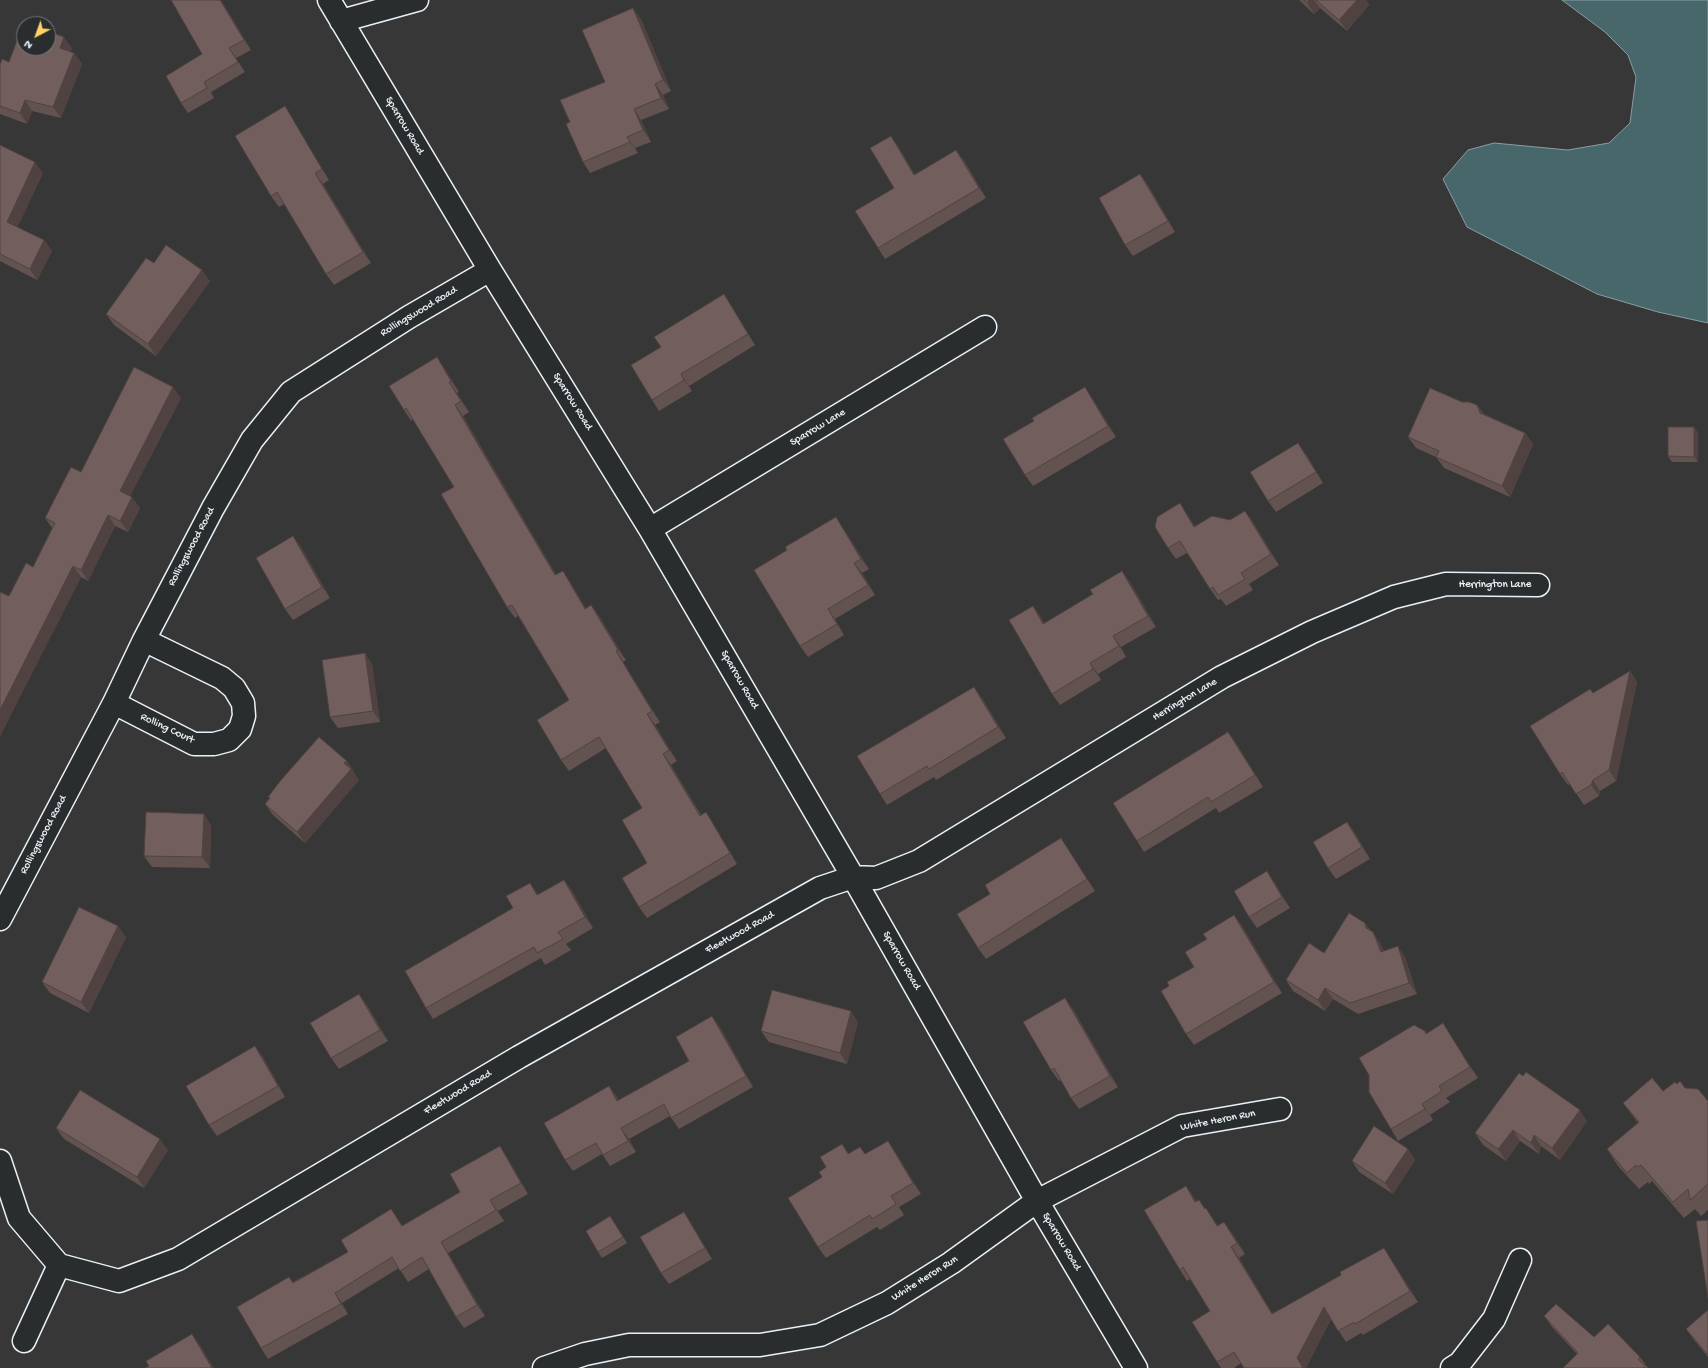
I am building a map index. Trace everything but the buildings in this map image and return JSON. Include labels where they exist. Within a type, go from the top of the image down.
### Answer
[{"type":"street","name":"Sparrow Road","points":[[329,0],[490,270],[650,528],[853,877],[1037,1201],[1136,1368]]},
{"type":"street","points":[[342,22],[417,0]]},
{"type":"street","name":"Rollingswood Road","points":[[0,919],[114,703],[144,640],[213,508],[252,440],[291,392],[409,317],[490,270]]},
{"type":"street","name":"Sparrow Lane","points":[[650,528],[985,327]]},
{"type":"street","name":"Herrington Lane","points":[[853,877],[876,878],[919,861],[1222,677],[1312,632],[1394,597],[1446,584],[1538,585]]},
{"type":"street","name":"Rolling Court","points":[[114,703],[194,744],[214,744],[229,740],[240,729],[244,716],[243,703],[234,688],[222,678],[144,640]]},
{"type":"street","name":"Fleetwood Road","points":[[59,1265],[119,1281],[178,1259],[519,1057],[820,888],[853,877]]},
{"type":"street","name":"White Heron Run","points":[[544,1368],[585,1354],[629,1345],[760,1345],[820,1335],[887,1303],[951,1263],[1037,1201],[1182,1126],[1280,1109]]},
{"type":"street","points":[[0,1161],[19,1218],[59,1265],[24,1342]]},
{"type":"street","points":[[1452,1368],[1460,1363],[1494,1319],[1520,1260]]},
{"type":"water","points":[[1562,0],[1708,0],[1708,323],[1658,312],[1597,294],[1467,227],[1443,179],[1468,150],[1494,143],[1568,150],[1609,143],[1630,123],[1636,77],[1628,55],[1605,32]]}]
